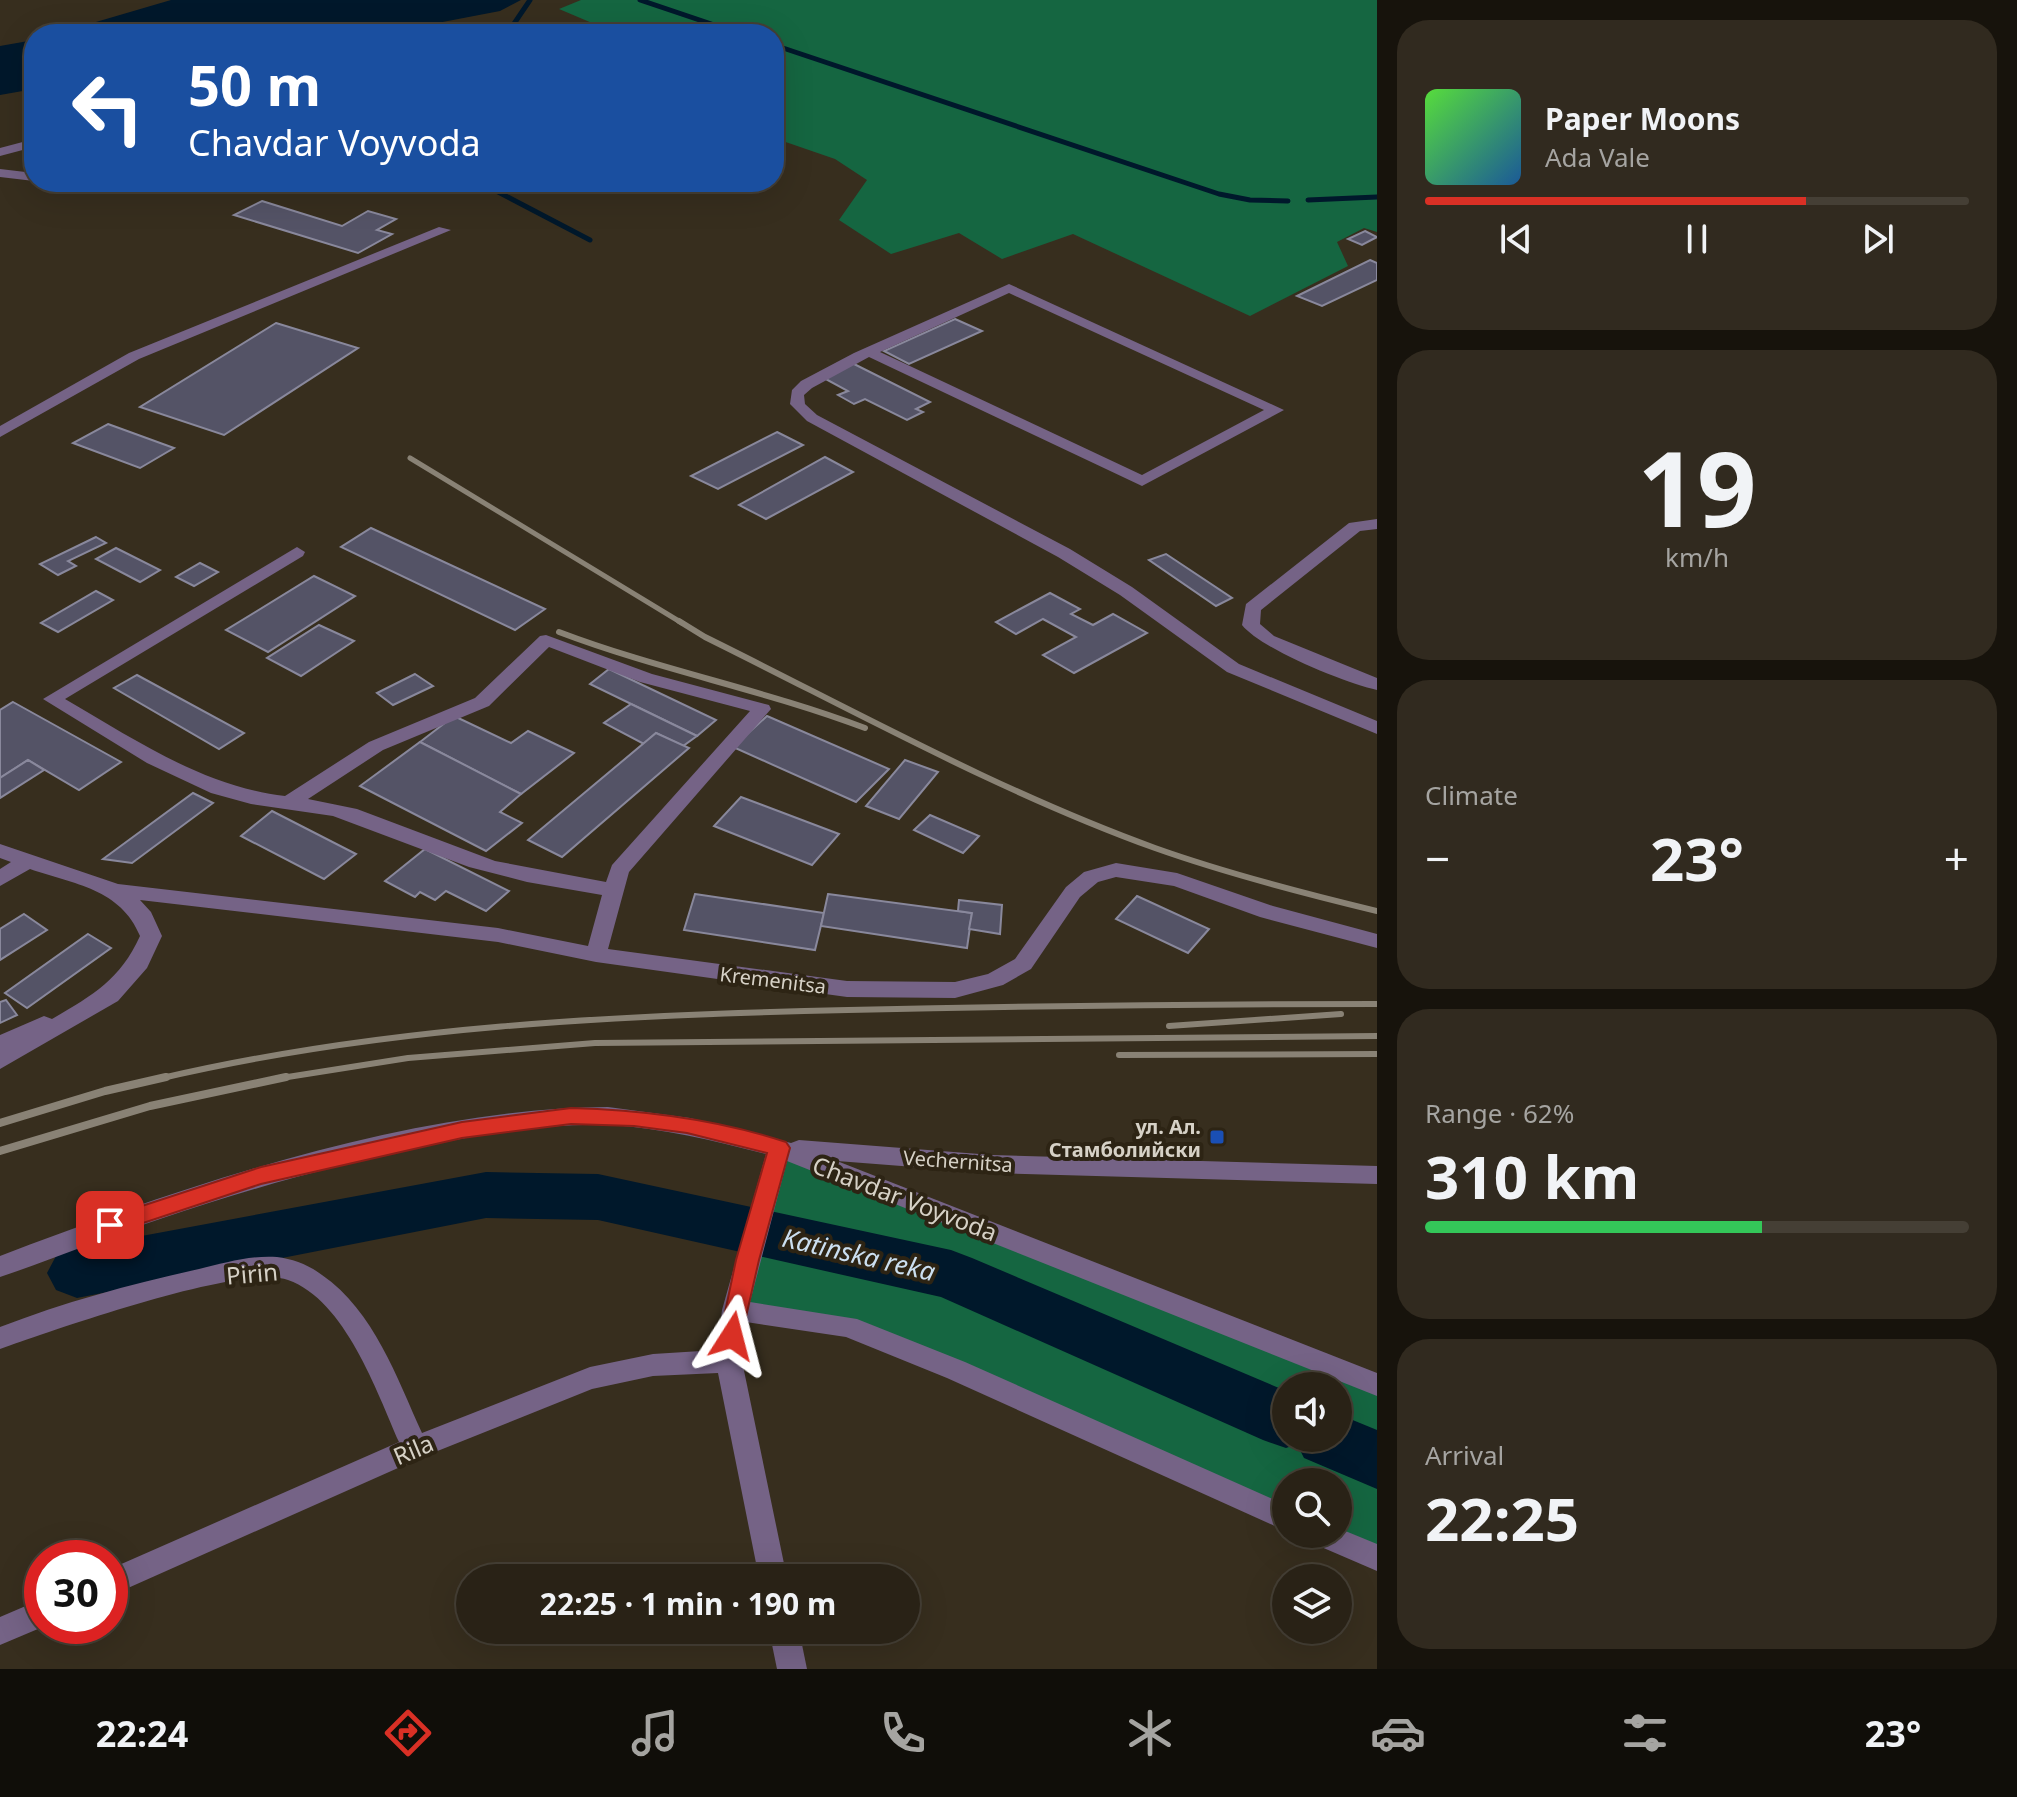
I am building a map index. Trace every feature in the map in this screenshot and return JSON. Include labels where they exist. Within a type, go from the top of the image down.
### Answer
[{"type":"street","points":[[0,152],[24,146]]},
{"type":"street","points":[[0,173],[24,176]]},
{"type":"street","points":[[0,432],[134,356],[444,230]]},
{"type":"street","points":[[869,352],[1142,481],[1276,410],[1009,288],[869,352],[798,390],[795,398],[798,407],[812,418],[1064,553],[1126,591],[1233,668],[1377,728]]},
{"type":"street","points":[[1377,524],[1355,526],[1252,608],[1251,625],[1268,640],[1377,685]]},
{"type":"street","points":[[297,552],[52,699],[170,767],[218,789],[250,799],[318,806],[351,814],[476,862],[530,876],[613,890]]},
{"type":"street","points":[[286,804],[376,746],[482,702],[546,640],[646,678],[762,709],[619,870],[596,955]]},
{"type":"street","points":[[0,851],[116,891],[141,912],[151,936],[139,963],[110,995],[0,1061]]},
{"type":"street","points":[[0,879],[25,862]]},
{"type":"street","name":"Kremenitsa","points":[[116,891],[498,935],[596,955],[799,985],[896,991],[955,990],[995,980],[1023,964],[1073,892],[1091,877],[1116,870],[1177,880],[1267,912],[1377,941]]},
{"type":"street","points":[[0,1044],[110,995]]},
{"type":"street","name":"Chavdar Voyvoda","points":[[0,1267],[80,1235],[261,1176],[462,1130],[571,1116],[634,1118],[687,1125],[779,1148],[1377,1385]]},
{"type":"street","points":[[770,1564],[729,1361],[735,1310],[779,1148]]},
{"type":"street","name":"Vechernitsa","points":[[779,1148],[992,1164],[1377,1175]]},
{"type":"street","name":"Pirin","points":[[0,1338],[47,1319],[158,1288],[256,1267],[289,1269],[317,1284],[348,1317],[383,1378],[415,1448]]},
{"type":"street","points":[[735,1310],[848,1327],[956,1370],[1272,1512]]},
{"type":"street","name":"Rila","points":[[128,1575],[415,1448],[590,1378],[653,1365],[729,1361]]},
{"type":"street","points":[[1352,1547],[1377,1558]]},
{"type":"street","points":[[0,1631],[24,1621]]},
{"type":"street","points":[[787,1644],[792,1669]]},
{"type":"green space","points":[[581,0],[1377,0],[1377,232],[1364,228],[1337,242],[1348,266],[1250,316],[1073,234],[1002,259],[959,233],[891,254],[839,220],[867,180],[835,159],[784,141],[784,24],[594,24],[559,9]]},
{"type":"green space","points":[[779,1148],[1344,1372],[1272,1372],[1272,1452],[1352,1452],[1352,1375],[1377,1385],[1377,1558],[1352,1543],[1352,1468],[1272,1468],[1272,1512],[848,1327],[735,1310]]},
{"type":"water","points":[[171,0],[521,0],[500,11],[432,24],[89,24]]},
{"type":"water","points":[[24,42],[24,91],[0,95],[0,46]]},
{"type":"building","points":[[262,201],[342,226],[368,211],[396,219],[377,230],[392,234],[358,253],[234,215]]},
{"type":"building","points":[[1365,231],[1377,237],[1362,245],[1348,239]]},
{"type":"building","points":[[1370,260],[1377,263],[1377,280],[1322,306],[1297,296]]},
{"type":"building","points":[[955,319],[982,331],[909,364],[884,351]]},
{"type":"building","points":[[276,323],[358,348],[224,435],[140,407]]},
{"type":"building","points":[[852,363],[930,402],[916,409],[923,412],[907,420],[865,399],[854,404],[838,395],[848,391],[822,377]]},
{"type":"building","points":[[108,424],[174,448],[140,468],[73,443]]},
{"type":"building","points":[[777,432],[803,445],[718,489],[691,476]]},
{"type":"building","points":[[825,457],[853,472],[766,519],[739,505]]},
{"type":"building","points":[[371,528],[545,609],[515,630],[341,547]]},
{"type":"building","points":[[96,537],[106,543],[68,561],[76,566],[58,575],[40,564]]},
{"type":"building","points":[[116,548],[160,570],[140,582],[96,559]]},
{"type":"building","points":[[1166,554],[1232,598],[1216,606],[1149,560]]},
{"type":"building","points":[[200,563],[218,572],[194,586],[176,577]]},
{"type":"building","points":[[314,576],[355,596],[268,652],[226,630]]},
{"type":"building","points":[[96,591],[113,600],[58,632],[41,623]]},
{"type":"building","points":[[1050,593],[1080,609],[1071,614],[1093,625],[1113,614],[1147,633],[1074,673],[1043,655],[1076,637],[1043,619],[1016,634],[996,622]]},
{"type":"building","points":[[319,625],[354,641],[301,676],[267,658]]},
{"type":"building","points":[[609,669],[716,720],[697,736],[590,684]]},
{"type":"building","points":[[415,674],[433,686],[393,705],[377,693]]},
{"type":"building","points":[[137,675],[244,733],[219,749],[114,688]]},
{"type":"building","points":[[13,702],[121,762],[79,790],[28,760],[0,778],[0,710]]},
{"type":"building","points":[[631,704],[697,736],[683,746],[656,733],[644,744],[604,723]]},
{"type":"building","points":[[454,716],[511,743],[528,731],[574,753],[521,794],[420,742]]},
{"type":"building","points":[[767,716],[889,769],[856,802],[733,747]]},
{"type":"building","points":[[656,733],[689,748],[562,857],[528,840]]},
{"type":"building","points":[[420,742],[521,794],[500,812],[522,823],[486,851],[360,786]]},
{"type":"building","points":[[28,760],[44,770],[0,798],[0,778]]},
{"type":"building","points":[[905,760],[938,772],[899,819],[866,806]]},
{"type":"building","points":[[193,793],[213,803],[132,863],[103,859]]},
{"type":"building","points":[[741,797],[839,834],[812,865],[714,826]]},
{"type":"building","points":[[272,811],[356,854],[324,879],[241,836]]},
{"type":"building","points":[[930,815],[979,836],[963,853],[914,830]]},
{"type":"building","points":[[425,849],[509,891],[486,911],[446,891],[435,900],[420,892],[415,897],[385,881]]},
{"type":"building","points":[[695,894],[824,913],[815,950],[684,930]]},
{"type":"building","points":[[828,894],[972,913],[967,948],[821,926]]},
{"type":"building","points":[[1137,896],[1209,929],[1188,953],[1116,919]]},
{"type":"building","points":[[959,900],[1002,905],[1000,934],[969,929],[972,913],[958,911]]},
{"type":"building","points":[[24,914],[47,930],[0,960],[0,929]]},
{"type":"building","points":[[88,934],[111,948],[27,1008],[5,993]]},
{"type":"building","points":[[6,1000],[17,1015],[0,1023],[0,1002]]},
{"type":"waterway","points":[[514,24],[530,0]]},
{"type":"waterway","points":[[640,0],[711,24]]},
{"type":"waterway","points":[[784,48],[1219,194],[1250,200],[1288,201]]},
{"type":"waterway","points":[[498,192],[590,240]]},
{"type":"waterway","points":[[1308,200],[1377,197]]},
{"type":"waterway","name":"Katinska reka","points":[[77,1273],[486,1195],[598,1197],[951,1275],[1272,1414]]},
{"type":"waterway","name":"Katinska reka","points":[[1352,1449],[1377,1460]]},
{"type":"railway","points":[[410,458],[682,623]]},
{"type":"railway","points":[[679,621],[927,749],[1097,826],[1210,866],[1377,911]]},
{"type":"railway","points":[[559,632],[865,728]]},
{"type":"railway","points":[[158,1079],[243,1061],[415,1035],[588,1020],[761,1012],[1377,1004]]},
{"type":"railway","points":[[1169,1026],[1341,1014]]},
{"type":"railway","points":[[281,1078],[408,1058],[595,1043],[1377,1036]]},
{"type":"railway","points":[[1119,1055],[1377,1054]]},
{"type":"railway","points":[[0,1123],[105,1091],[166,1077]]},
{"type":"railway","points":[[281,1078],[286,1077]]},
{"type":"railway","points":[[0,1151],[150,1106],[281,1078]]},
{"type":"railway","points":[[275,1079],[281,1078]]},
{"type":"place","name":"ул. Ал. Стамболийски","points":[[1217,1137]]},
{"type":"route","points":[[110,1225],[261,1176],[462,1130],[571,1116],[634,1118],[687,1125],[779,1148],[747,1260],[732,1336]]}]
